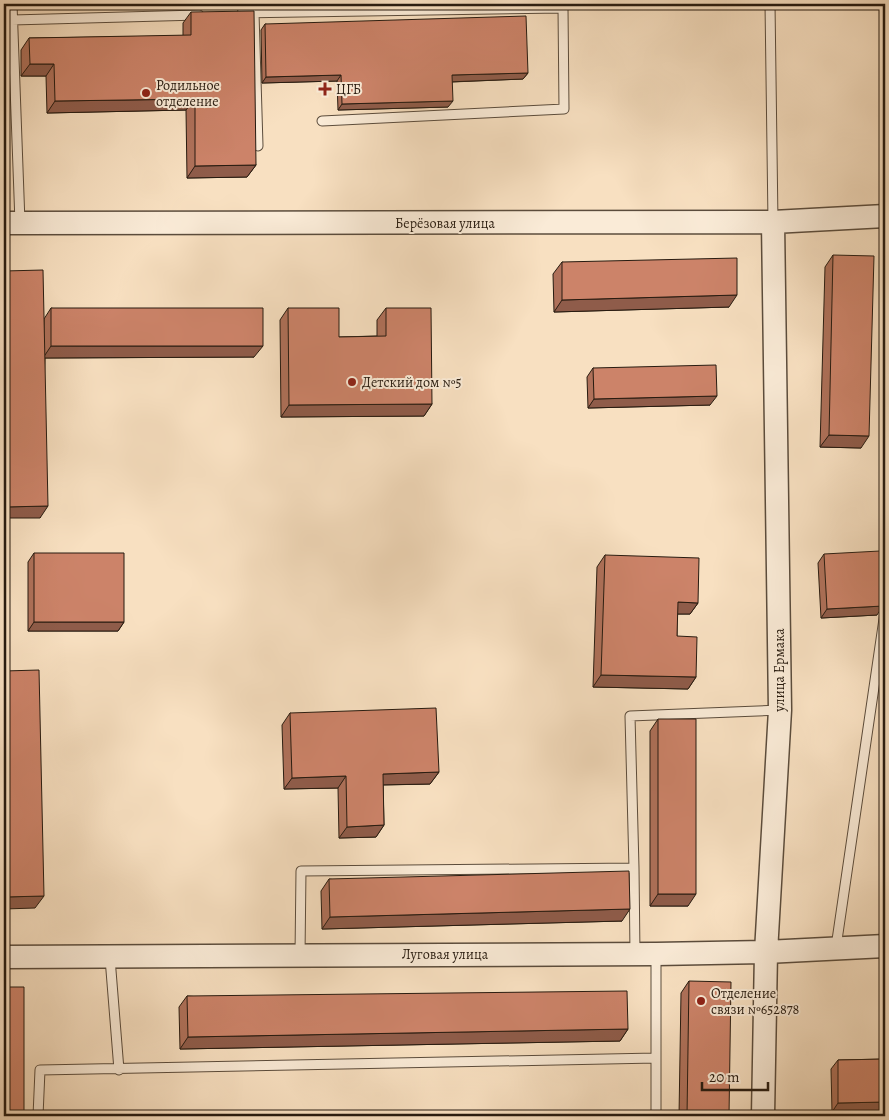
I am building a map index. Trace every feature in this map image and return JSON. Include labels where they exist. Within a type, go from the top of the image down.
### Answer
[{"type":"street","name":"Берёзовая улица","points":[[12,223],[773,222],[885,216]]},
{"type":"street","name":"улица Ермака","points":[[764,1116],[766,952],[780,710],[773,222]]},
{"type":"street","name":"Луговая улица","points":[[4,957],[646,954],[766,952],[885,946]]},
{"type":"lane","points":[[12,4],[12,223]]},
{"type":"lane","points":[[770,4],[773,222]]},
{"type":"lane","points":[[235,13],[563,6],[564,109],[322,121]]},
{"type":"lane","points":[[254,13],[258,146]]},
{"type":"lane","points":[[12,20],[206,14]]},
{"type":"lane","points":[[836,947],[885,612]]},
{"type":"lane","points":[[656,1116],[656,1058],[646,954],[634,868],[630,716],[780,710]]},
{"type":"lane","points":[[300,955],[302,871],[634,868]]},
{"type":"lane","points":[[110,956],[119,1070]]},
{"type":"lane","points":[[38,1116],[40,1070],[119,1070],[656,1058]]},
{"type":"building","name":"Родильное отделение","points":[[254,11],[256,165],[195,166],[195,99],[55,101],[54,64],[30,64],[29,38],[191,35],[191,12]]},
{"type":"building","points":[[526,16],[528,73],[452,75],[453,101],[342,104],[341,75],[266,77],[265,24]]},
{"type":"building","points":[[833,255],[874,256],[869,436],[829,435]]},
{"type":"building","points":[[737,258],[737,295],[562,300],[562,262]]},
{"type":"building","points":[[43,270],[48,506],[4,507],[4,271]]},
{"type":"building","points":[[51,308],[263,308],[263,346],[51,346]]},
{"type":"building","name":"Детский дом №5","points":[[288,308],[339,308],[339,337],[386,336],[386,308],[431,308],[432,404],[289,405]]},
{"type":"building","points":[[716,365],[717,396],[594,399],[593,368]]},
{"type":"building","points":[[880,551],[883,606],[827,609],[824,554]]},
{"type":"building","points":[[34,553],[124,553],[124,622],[34,622]]},
{"type":"building","points":[[605,555],[699,558],[698,603],[678,602],[677,636],[697,637],[696,677],[601,675]]},
{"type":"building","points":[[39,670],[44,896],[4,897],[4,671]]},
{"type":"building","points":[[436,708],[439,772],[383,774],[384,825],[347,827],[346,776],[292,778],[290,713]]},
{"type":"building","points":[[658,719],[696,719],[696,894],[658,894]]},
{"type":"building","points":[[629,871],[630,909],[330,917],[329,879]]},
{"type":"building","points":[[689,981],[731,982],[729,1116],[687,1116]]},
{"type":"building","points":[[4,987],[24,987],[24,1116],[4,1116]]},
{"type":"building","points":[[627,991],[628,1029],[188,1037],[187,996]]},
{"type":"building","points":[[885,1059],[885,1102],[838,1103],[838,1060]]},
{"type":"place","name":"ЦГБ","points":[[325,89]]},
{"type":"place","name":"Родильное отделение","points":[[146,93]]},
{"type":"place","name":"Детский дом №5","points":[[352,382]]},
{"type":"place","name":"Отделение связи №652878","points":[[701,1001]]}]
